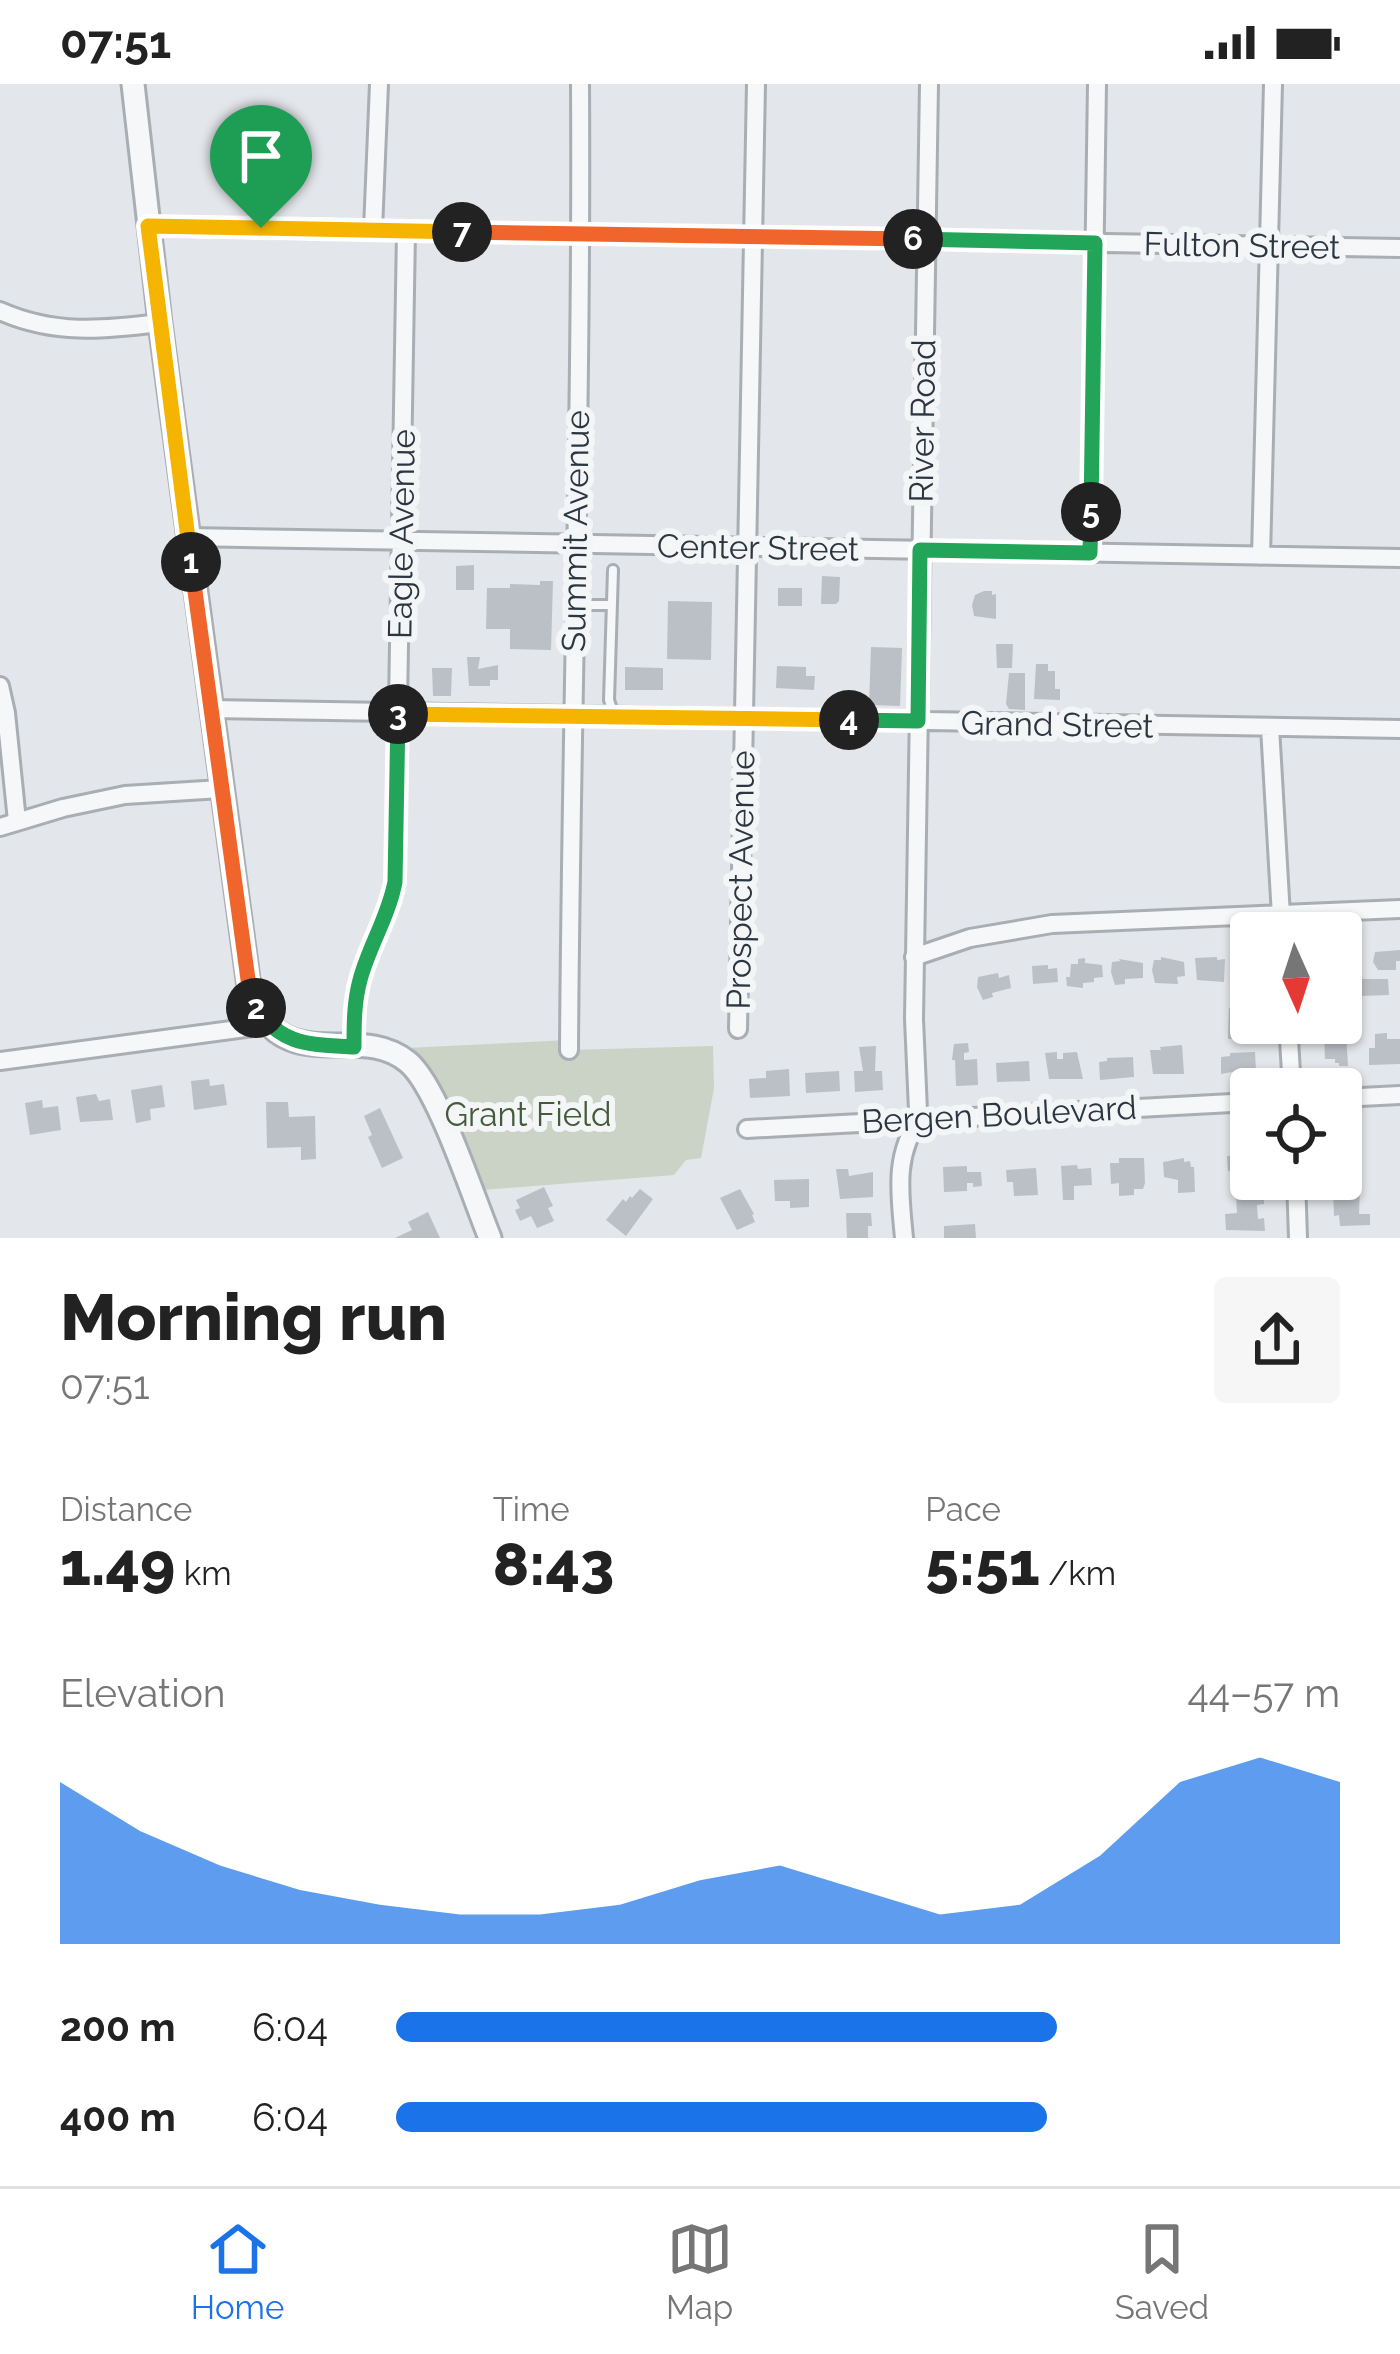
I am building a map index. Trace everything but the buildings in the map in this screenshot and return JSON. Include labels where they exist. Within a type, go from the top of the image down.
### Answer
[{"type":"street","points":[[133,84],[160,323],[250,994],[268,1025],[289,1039],[386,1049],[412,1065],[424,1079],[490,1238]]},
{"type":"street","points":[[373,230],[380,84]]},
{"type":"street","name":"Summit Avenue","points":[[569,1050],[580,84]]},
{"type":"street","name":"Prospect Avenue","points":[[738,1029],[756,84]]},
{"type":"street","name":"River Road","points":[[921,1118],[914,957],[929,84]]},
{"type":"street","points":[[1090,553],[1097,84]]},
{"type":"street","points":[[1262,556],[1273,84]]},
{"type":"street","name":"Fulton Street","points":[[148,226],[1400,248]]},
{"type":"street","name":"Eagle Avenue","points":[[354,1047],[359,981],[391,905],[395,882],[406,231]]},
{"type":"street","points":[[0,311],[44,327],[72,330],[160,323]]},
{"type":"street","name":"Center Street","points":[[188,537],[1400,558]]},
{"type":"street","points":[[0,686],[6,713],[8,824],[124,795],[221,789]]},
{"type":"street","name":"Grand Street","points":[[211,710],[1400,729]]},
{"type":"street","points":[[1270,727],[1281,912]]},
{"type":"street","points":[[1362,914],[1400,909]]},
{"type":"street","points":[[914,957],[970,938],[1052,924],[1230,924]]},
{"type":"street","points":[[0,1060],[268,1025]]},
{"type":"street","points":[[1362,1097],[1400,1095]]},
{"type":"street","name":"Bergen Boulevard","points":[[747,1129],[1230,1103]]},
{"type":"street","points":[[904,1238],[898,1178],[910,1135],[921,1118]]},
{"type":"street","points":[[1297,1200],[1298,1238]]},
{"type":"lane","points":[[613,570],[609,700],[614,716]]},
{"type":"lane","points":[[574,605],[612,605]]},
{"type":"green space","name":"Grant Field","points":[[569,1040],[570,1050],[713,1046],[714,1088],[701,1158],[686,1160],[674,1175],[470,1191],[431,1093],[386,1049]]},
{"type":"route","points":[[148,226],[261,228],[1095,243],[1090,553],[920,550],[918,721],[398,712],[395,882],[391,905],[359,981],[354,1047],[289,1039],[268,1025],[250,994],[148,226]]}]
